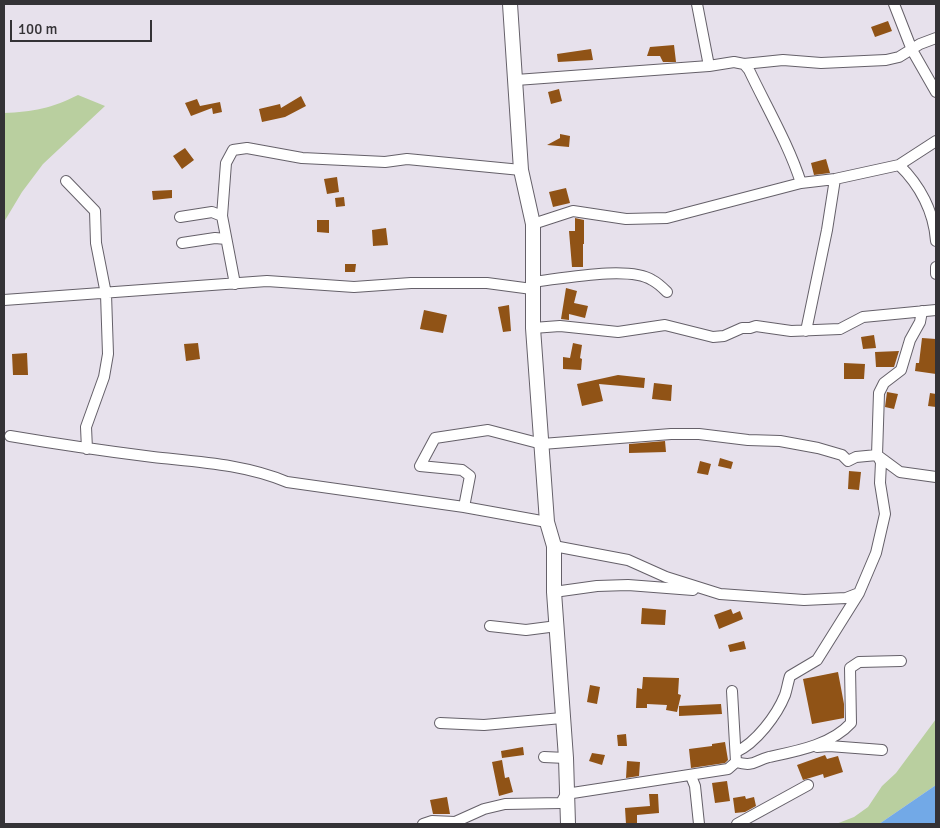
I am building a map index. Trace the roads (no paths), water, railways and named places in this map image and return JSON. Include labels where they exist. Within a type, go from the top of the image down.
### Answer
[{"type":"main road","points":[[510,4],[521,170],[533,224],[533,328],[547,522],[554,546],[554,592],[566,758],[568,824]]},
{"type":"street","points":[[697,4],[709,66]]},
{"type":"street","points":[[894,4],[912,50],[936,92]]},
{"type":"street","points":[[516,80],[709,66],[734,62],[744,64],[783,60],[821,63],[877,60],[899,57],[920,44],[936,38]]},
{"type":"street","points":[[744,64],[749,70],[768,109],[801,183]]},
{"type":"street","points":[[533,224],[573,211],[626,219],[667,218],[801,183],[835,179],[899,165],[936,141]]},
{"type":"street","points":[[235,284],[222,216],[226,163],[233,150],[247,148],[302,158],[385,162],[407,159],[521,170]]},
{"type":"street","points":[[899,165],[915,183],[932,213],[936,241]]},
{"type":"street","points":[[806,331],[827,230],[835,179]]},
{"type":"street","points":[[66,181],[95,210],[96,243],[106,294],[108,354],[104,378],[86,428],[87,449]]},
{"type":"street","points":[[180,217],[212,212],[222,216]]},
{"type":"street","points":[[182,243],[215,238],[226,239]]},
{"type":"street","points":[[936,267],[936,274]]},
{"type":"street","points":[[4,300],[267,281],[354,287],[411,283],[486,283],[532,286],[609,273],[631,274],[651,279],[667,292]]},
{"type":"street","points":[[533,328],[560,326],[618,332],[664,325],[714,337],[724,336],[742,328],[756,326],[791,331],[840,329],[862,317],[875,314],[936,310]]},
{"type":"street","points":[[736,757],[768,724],[785,696],[790,676],[817,660],[859,593],[876,553],[886,514],[880,483],[881,462],[876,454],[879,393],[884,383],[900,370],[910,340],[920,322],[922,311]]},
{"type":"street","points":[[464,507],[470,476],[462,470],[420,466],[435,438],[488,430],[542,444],[671,434],[700,434],[748,440],[780,441],[818,448],[842,455],[848,460],[876,454],[900,472],[936,477]]},
{"type":"street","points":[[10,436],[87,449],[234,467],[267,474],[286,482],[464,507],[547,522]]},
{"type":"street","points":[[554,546],[628,560],[666,577],[720,594]]},
{"type":"street","points":[[554,592],[597,586],[628,585],[804,600],[846,598],[859,593]]},
{"type":"street","points":[[490,626],[526,630],[557,626]]},
{"type":"street","points":[[808,748],[844,731],[851,723],[850,668],[859,662],[901,661]]},
{"type":"street","points":[[423,824],[454,822],[484,809],[505,804],[561,804],[566,794],[691,776],[733,767],[736,757],[732,692]]},
{"type":"street","points":[[440,723],[484,725],[562,718]]},
{"type":"street","points":[[736,757],[746,765],[808,748],[829,746],[882,750]]},
{"type":"street","points":[[544,757],[566,758]]},
{"type":"street","points":[[691,776],[695,786],[699,824]]},
{"type":"street","points":[[737,824],[808,785]]},
{"type":"water","points":[[936,785],[936,824],[879,824]]}]
